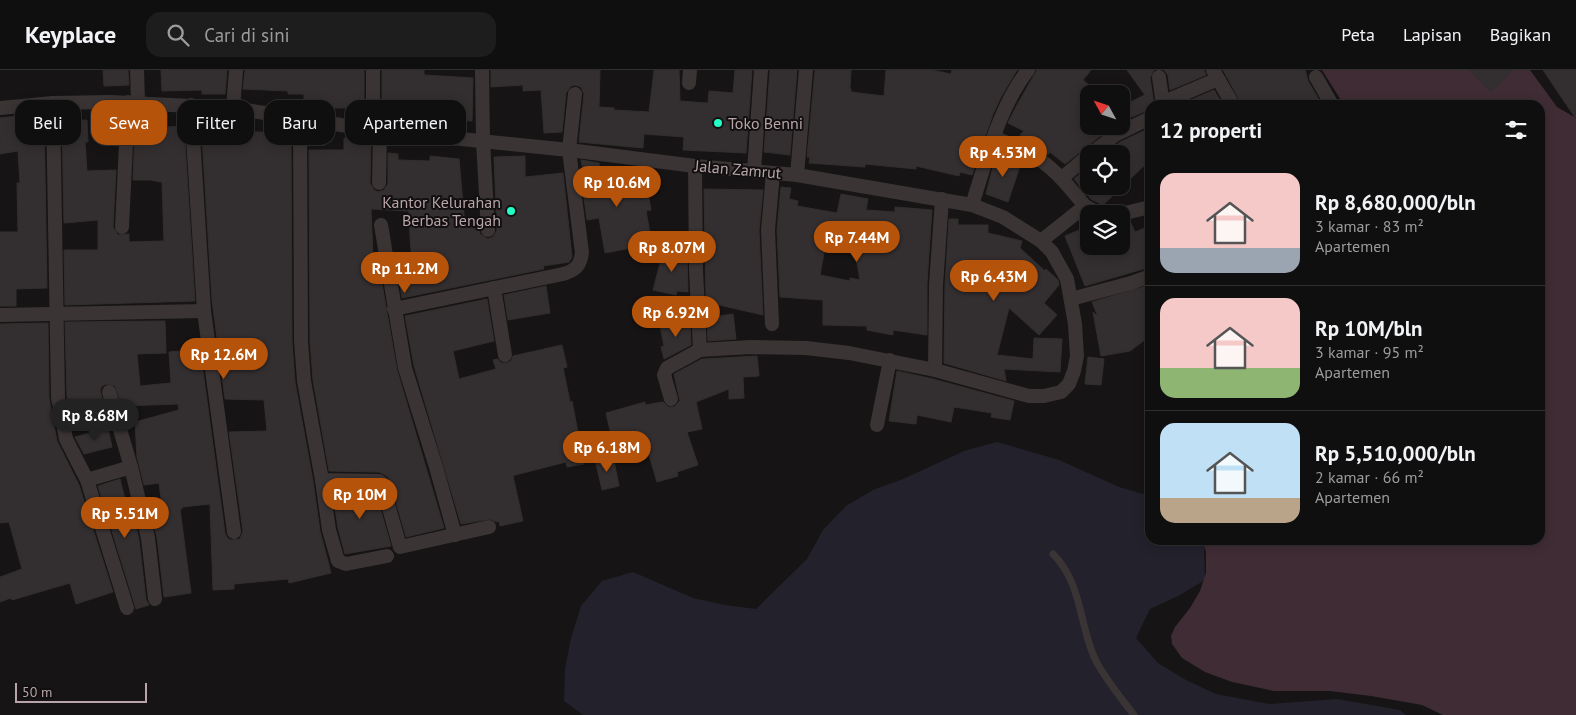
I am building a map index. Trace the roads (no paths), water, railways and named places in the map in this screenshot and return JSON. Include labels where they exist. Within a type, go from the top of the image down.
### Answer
[{"type":"street","points":[[133,100],[137,70]]},
{"type":"street","points":[[234,100],[236,70]]},
{"type":"street","points":[[374,70],[375,100]]},
{"type":"street","points":[[482,70],[483,141],[488,230]]},
{"type":"street","points":[[754,171],[761,70]]},
{"type":"street","points":[[797,175],[806,70]]},
{"type":"street","points":[[972,205],[994,137],[1011,96],[1028,70]]},
{"type":"street","points":[[1171,100],[1215,74],[1230,100]]},
{"type":"street","points":[[1159,77],[1163,100]]},
{"type":"street","points":[[1316,77],[1329,100]]},
{"type":"street","points":[[394,309],[563,274],[573,271],[579,266],[582,253],[569,150],[575,94]]},
{"type":"street","name":"Jalan Zamrut","points":[[0,108],[15,107]]},
{"type":"street","points":[[1102,145],[1115,135],[1145,120]]},
{"type":"street","points":[[994,137],[1032,155],[1062,178],[1084,205]]},
{"type":"street","name":"Jalan Zamrut","points":[[466,139],[695,166],[797,175],[972,205],[1003,217],[1041,241],[1052,252],[1067,279],[1075,324],[1077,356],[1074,371],[1068,384],[1061,392],[1044,396],[1029,396],[936,370]]},
{"type":"street","points":[[54,145],[58,398],[61,419],[66,439],[87,480],[127,608]]},
{"type":"street","points":[[122,227],[129,145]]},
{"type":"street","points":[[194,145],[204,311],[234,532]]},
{"type":"street","points":[[300,145],[301,341],[304,381],[329,530],[338,561],[346,564],[387,556]]},
{"type":"street","points":[[377,145],[378,183]]},
{"type":"street","points":[[1062,178],[1080,163]]},
{"type":"street","points":[[695,166],[696,270],[700,350]]},
{"type":"street","points":[[772,324],[768,230],[773,173]]},
{"type":"street","points":[[671,399],[664,375],[665,371],[672,365],[700,350],[751,347],[806,348],[890,360],[936,370],[936,285],[942,199]]},
{"type":"street","points":[[1130,212],[1145,208]]},
{"type":"street","points":[[1041,241],[1080,210]]},
{"type":"street","points":[[381,225],[404,368],[436,467],[455,535]]},
{"type":"street","points":[[1071,299],[1145,278]]},
{"type":"street","points":[[494,288],[505,355]]},
{"type":"street","points":[[0,315],[204,311]]},
{"type":"street","points":[[877,425],[890,360]]},
{"type":"street","points":[[109,392],[131,467],[148,538],[155,598]]},
{"type":"street","points":[[87,480],[131,467]]},
{"type":"street","points":[[322,480],[379,480],[382,483],[400,547],[489,527]]},
{"type":"lane","points":[[1053,554],[1067,571],[1078,600],[1096,661],[1134,715]]},
{"type":"place","name":"Toko Benni","points":[[718,123]]},
{"type":"place","name":"Kantor Kelurahan Berbas Tengah","points":[[511,211]]}]
